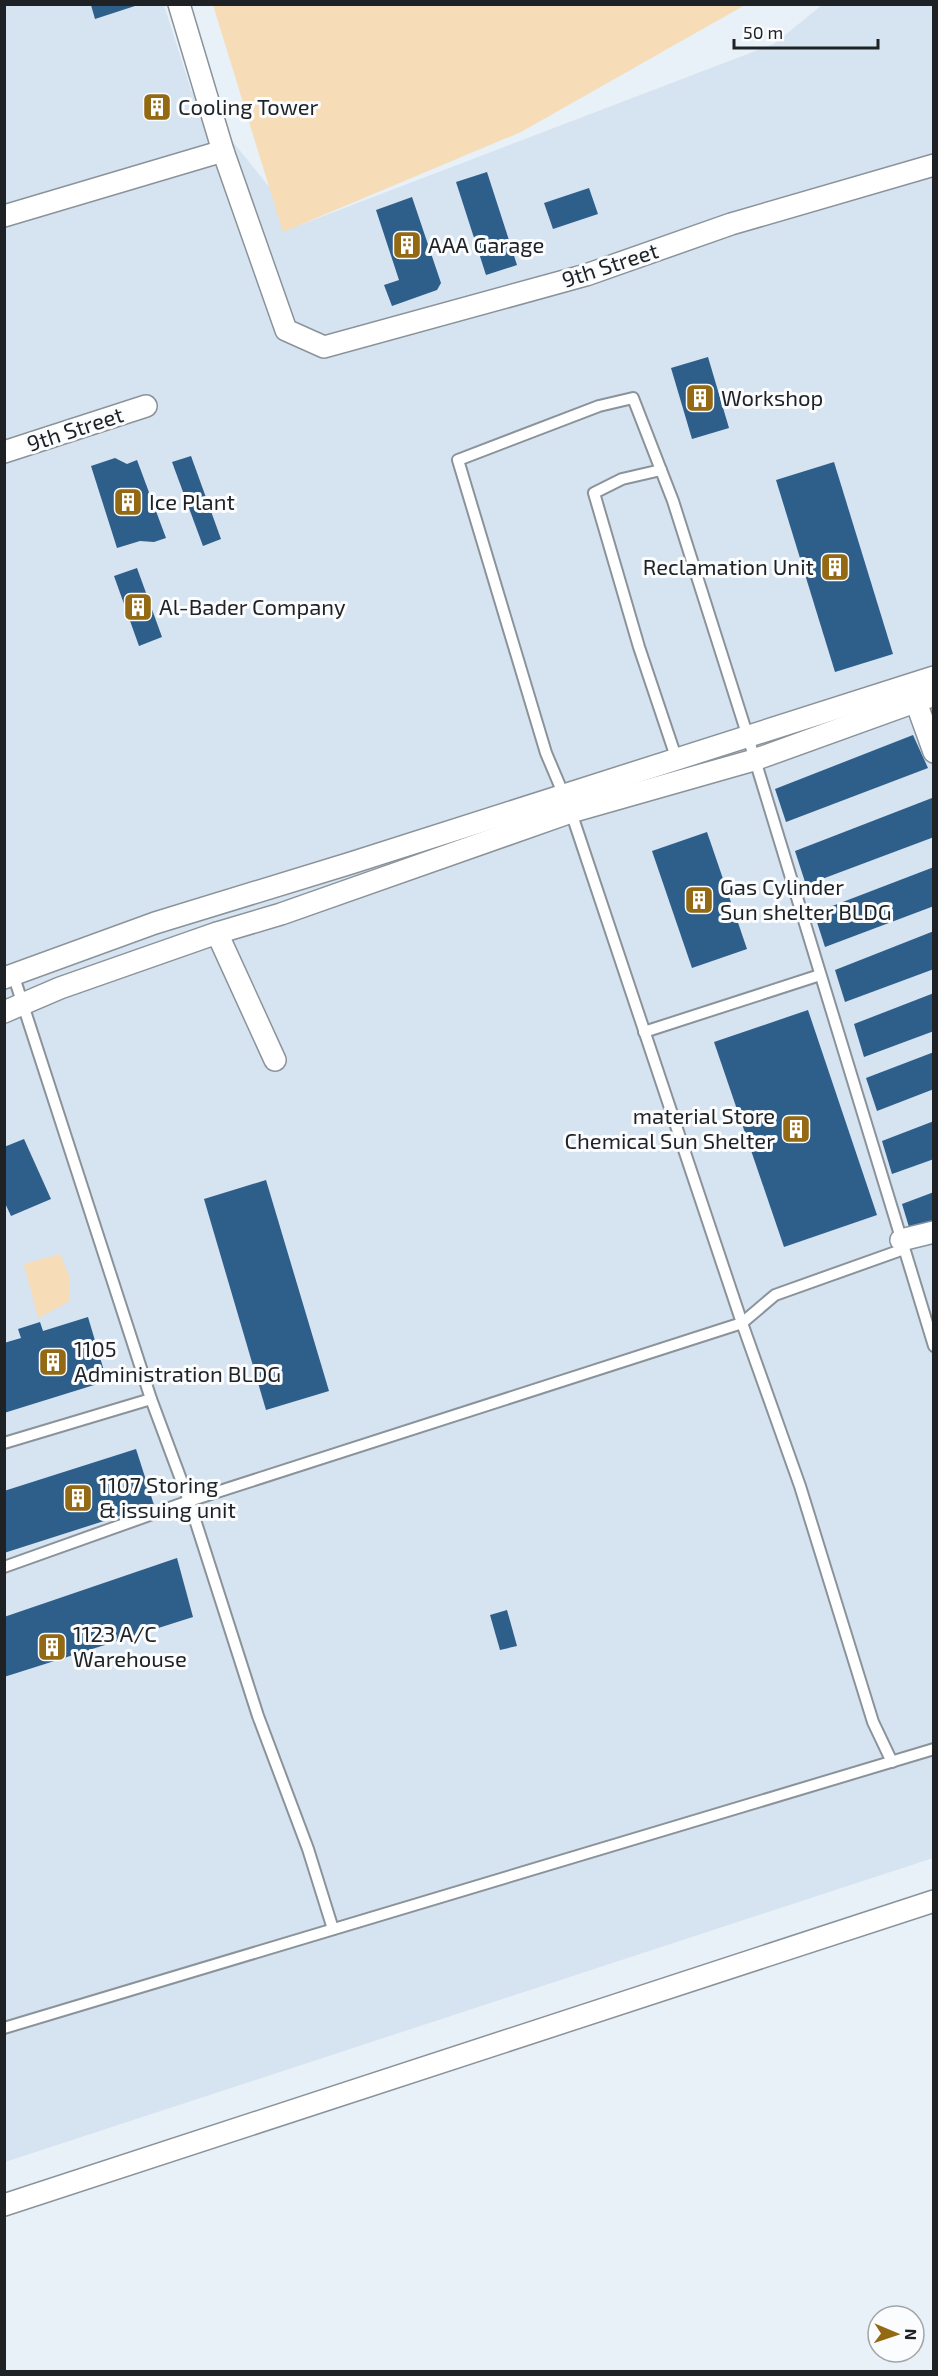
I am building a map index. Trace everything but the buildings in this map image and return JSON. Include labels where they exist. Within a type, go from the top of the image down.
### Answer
[{"type":"street","points":[[4,216],[223,151],[179,4]]},
{"type":"street","name":"9th Street","points":[[223,151],[286,330],[324,347],[586,274],[730,224],[933,165]]},
{"type":"street","name":"9th Street","points":[[4,452],[146,406]]},
{"type":"street","points":[[14,1009],[60,988],[217,933],[281,914],[676,759],[933,677]]},
{"type":"street","points":[[9,976],[155,923],[351,863],[567,803],[683,780],[754,760],[925,699]]},
{"type":"street","points":[[925,699],[933,723]]},
{"type":"street","points":[[925,699],[933,752]]},
{"type":"street","points":[[217,933],[275,1060]]},
{"type":"street","points":[[904,1248],[933,1232]]},
{"type":"street","points":[[904,1248],[933,1241]]},
{"type":"street","points":[[4,2205],[933,1901]]},
{"type":"lane","points":[[892,1762],[873,1722],[800,1486],[742,1323],[567,803],[546,753],[458,460],[599,406],[633,398],[674,501],[933,1346]]},
{"type":"lane","points":[[661,470],[622,478],[594,493],[639,647],[683,780]]},
{"type":"lane","points":[[644,1032],[820,975]]},
{"type":"lane","points":[[9,976],[14,1009],[189,1501],[258,1716],[308,1849],[333,1929]]},
{"type":"lane","points":[[4,1567],[189,1501],[742,1323],[774,1295],[904,1248]]},
{"type":"lane","points":[[4,1443],[151,1399]]},
{"type":"lane","points":[[4,2028],[933,1749]]},
{"type":"shaded area","points":[[213,4],[745,5],[521,132],[283,232]]},
{"type":"shaded area","points":[[4,5],[164,5],[191,90],[300,225],[774,44],[822,5],[934,5],[933,1858],[5,2162]]},
{"type":"shaded area","points":[[60,1254],[69,1276],[70,1301],[38,1318],[24,1264]]},
{"type":"place","name":"Cooling Tower","points":[[157,107]]},
{"type":"place","name":"AAA Garage","points":[[407,245]]},
{"type":"place","name":"Workshop","points":[[700,398]]},
{"type":"place","name":"Ice Plant","points":[[128,502]]},
{"type":"place","name":"Reclamation Unit","points":[[835,567]]},
{"type":"place","name":"Al-Bader Company","points":[[138,607]]},
{"type":"place","name":"Gas Cylinder Sun shelter BLDG","points":[[699,900]]},
{"type":"place","name":"material Store Chemical Sun Shelter","points":[[796,1129]]},
{"type":"place","name":"1105 Administration BLDG","points":[[53,1362]]},
{"type":"place","name":"1107 Storing & issuing unit","points":[[78,1498]]},
{"type":"place","name":"1123 A/C Warehouse","points":[[52,1647]]}]
